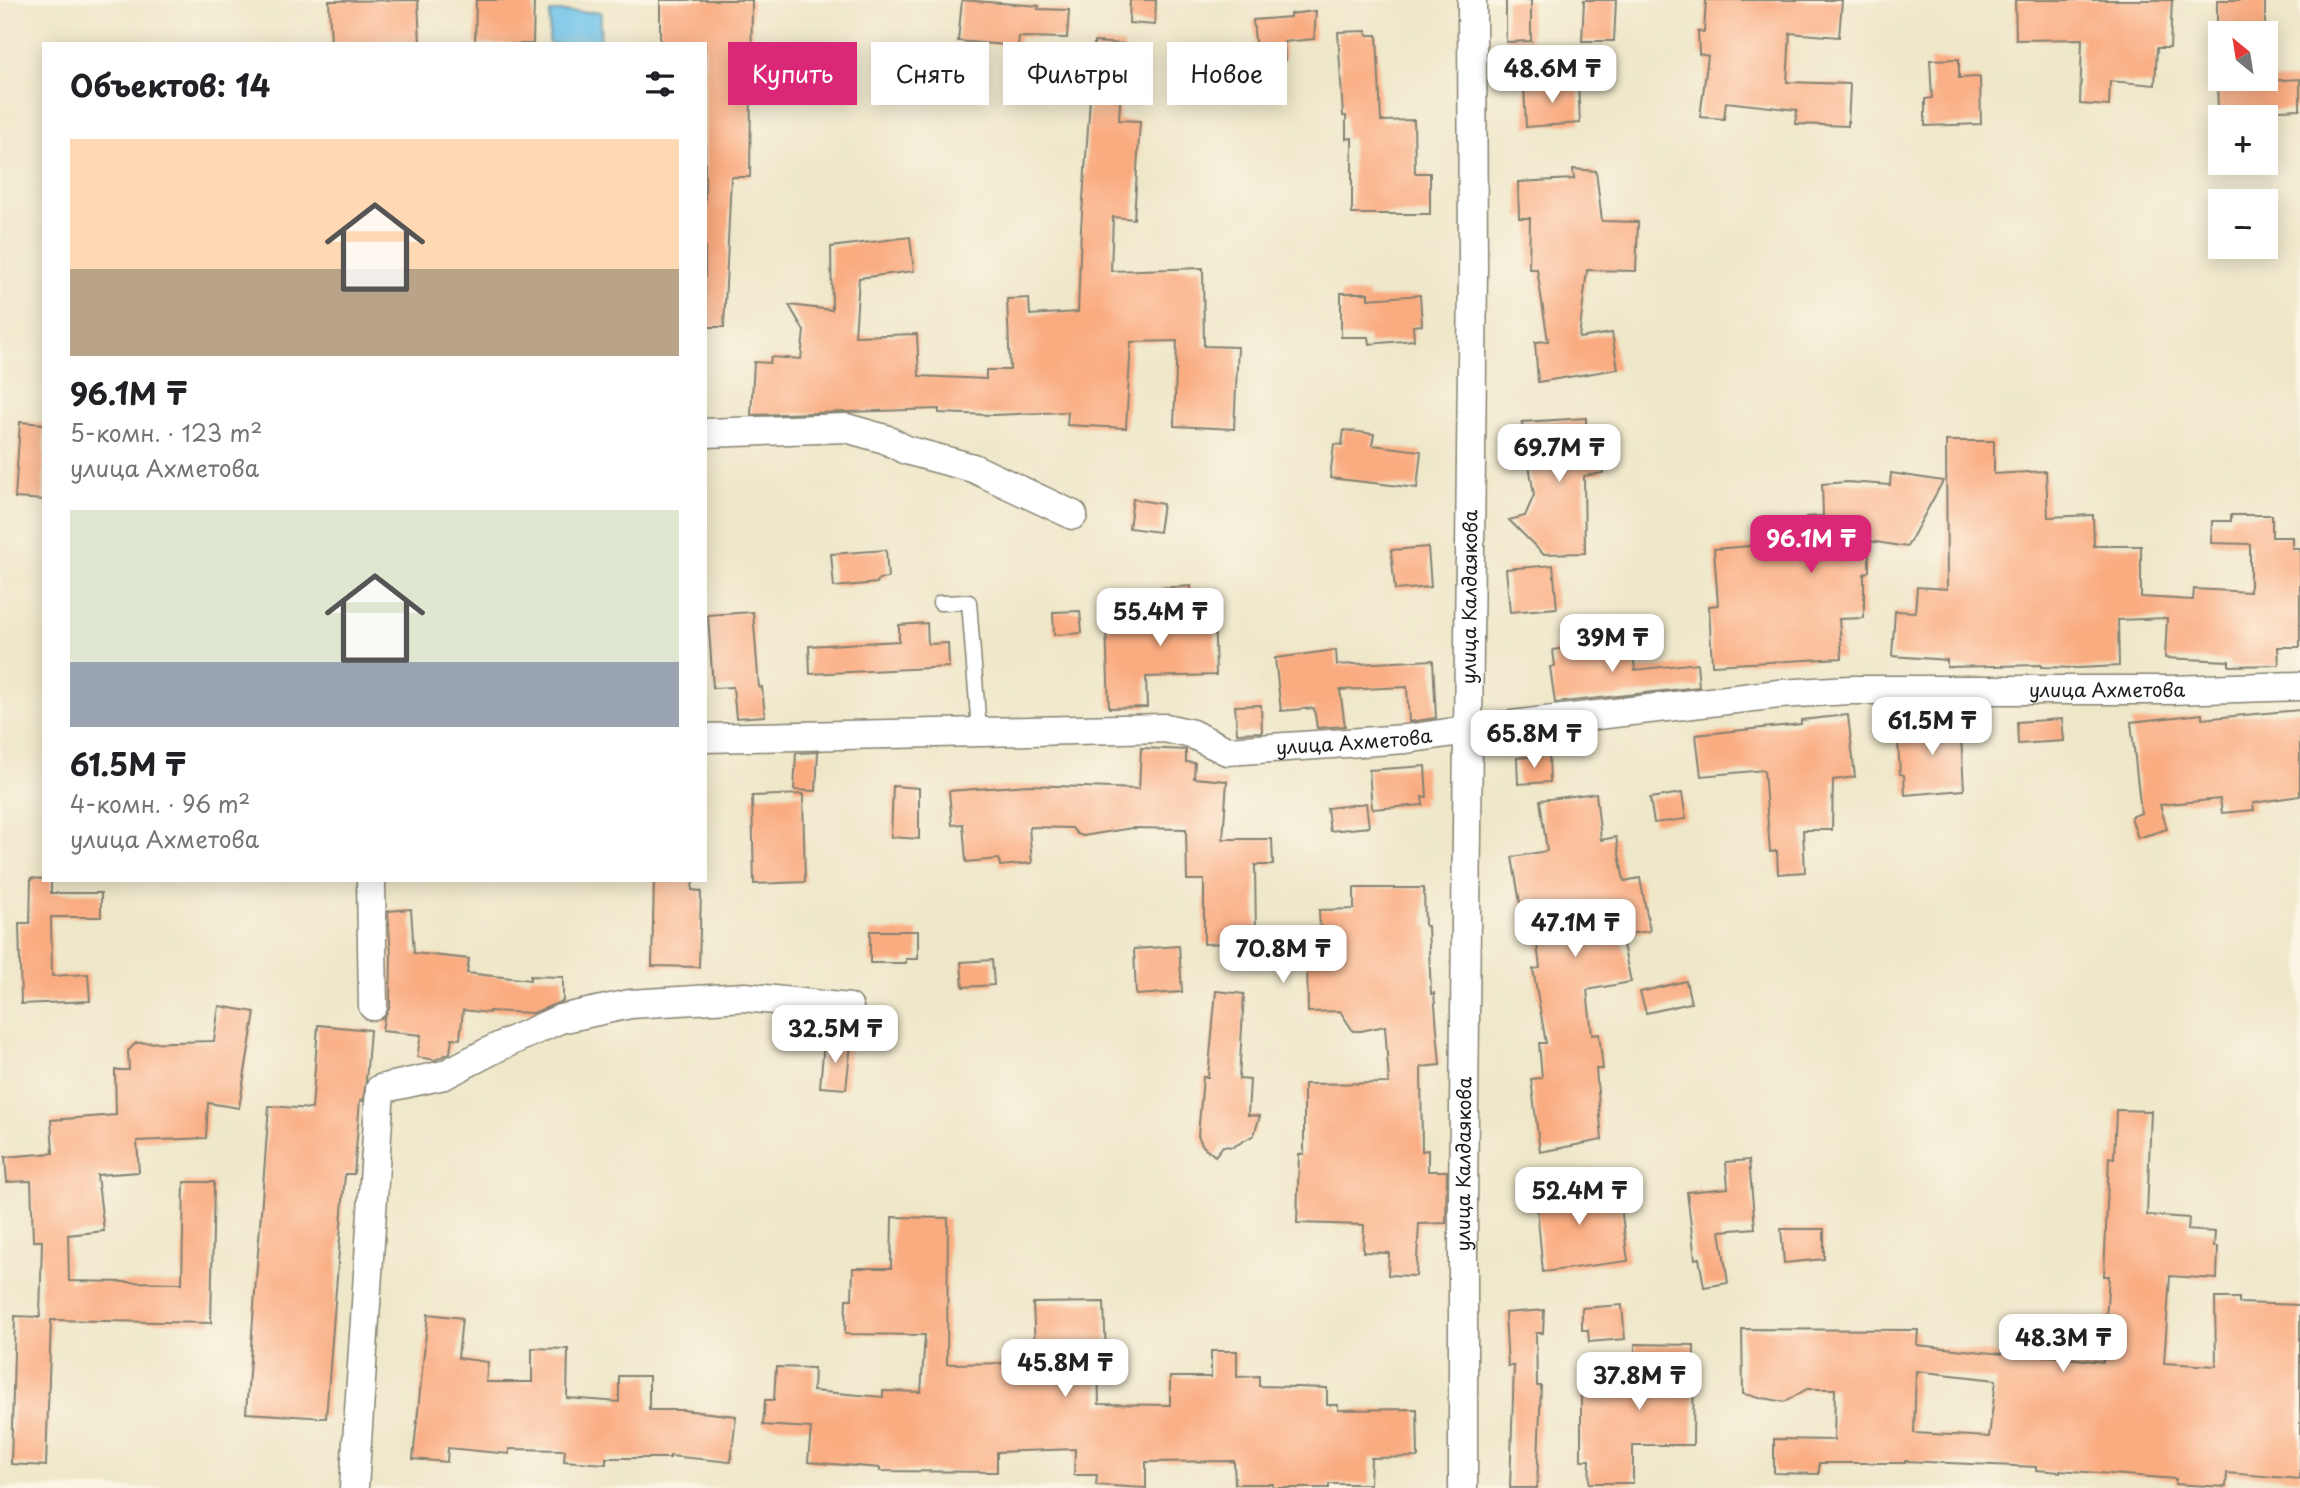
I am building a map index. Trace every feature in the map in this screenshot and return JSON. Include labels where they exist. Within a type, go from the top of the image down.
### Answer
[{"type":"street","name":"улица Калдаякова","points":[[1464,1488],[1464,1189],[1473,269],[1472,0]]},
{"type":"street","points":[[707,433],[846,428],[885,439],[905,450],[973,468],[1073,515]]},
{"type":"street","name":"улица Ахметова","points":[[707,738],[1165,728],[1192,734],[1227,751],[1406,739],[1779,694],[1850,690],[2170,690],[2300,686]]},
{"type":"street","points":[[371,882],[373,1006]]},
{"type":"street","points":[[354,1488],[380,1089],[444,1076],[496,1048],[560,1019],[630,1004],[745,997],[849,1008]]},
{"type":"lane","points":[[940,603],[969,602],[979,730]]},
{"type":"water","points":[[550,12],[601,12],[600,42],[549,42]]},
{"type":"building","points":[[418,0],[420,42],[331,42],[329,1]]},
{"type":"building","points":[[476,0],[534,0],[533,42],[475,42]]},
{"type":"building","points":[[660,0],[752,0],[752,42],[728,42],[728,105],[751,105],[750,177],[731,177],[724,327],[707,327],[707,42],[660,42]]},
{"type":"building","points":[[962,0],[1069,10],[1067,38],[1019,37],[1018,42],[1003,42],[1003,45],[958,41]]},
{"type":"building","points":[[1130,0],[1156,0],[1155,25],[1129,23]]},
{"type":"building","points":[[1506,0],[1531,0],[1531,41],[1506,42]]},
{"type":"building","points":[[1584,0],[1616,0],[1614,41],[1582,41]]},
{"type":"building","points":[[1706,0],[1842,0],[1839,37],[1790,33],[1787,82],[1850,84],[1848,126],[1796,124],[1797,110],[1726,102],[1724,119],[1700,117],[1708,56],[1699,54],[1698,31],[1704,32]]},
{"type":"building","points":[[2015,0],[2172,0],[2170,48],[2157,48],[2155,85],[2110,81],[2109,106],[2080,104],[2082,39],[2016,40]]},
{"type":"building","points":[[2217,0],[2265,0],[2265,21],[2217,21]]},
{"type":"building","points":[[1316,11],[1314,39],[1255,42],[1253,20],[1290,17],[1290,14]]},
{"type":"building","points":[[1366,31],[1367,35],[1377,35],[1381,121],[1414,120],[1415,173],[1430,173],[1430,214],[1352,214],[1352,138],[1346,139],[1338,32]]},
{"type":"building","points":[[1959,59],[1959,78],[1980,77],[1981,124],[1925,126],[1925,99],[1932,98],[1930,60]]},
{"type":"building","points":[[2300,79],[2300,109],[2278,110],[2278,105],[2218,105],[2217,91],[2278,91],[2278,80]]},
{"type":"building","points":[[1578,83],[1580,123],[1526,127],[1524,86]]},
{"type":"building","points":[[1090,105],[1120,105],[1119,120],[1140,121],[1134,219],[1113,217],[1111,271],[1203,268],[1204,346],[1238,347],[1234,429],[1174,426],[1177,341],[1131,342],[1126,428],[1067,425],[1068,412],[992,415],[939,413],[939,409],[751,415],[754,362],[770,363],[771,357],[801,359],[804,331],[789,305],[832,310],[831,247],[910,237],[914,271],[859,278],[855,336],[917,334],[919,376],[986,379],[986,370],[1010,370],[1007,299],[1029,298],[1030,315],[1078,312]]},
{"type":"building","points":[[1573,169],[1596,171],[1602,221],[1638,222],[1636,271],[1587,270],[1579,338],[1612,333],[1618,369],[1538,382],[1535,342],[1548,341],[1537,269],[1529,269],[1530,218],[1519,218],[1518,182],[1574,179]]},
{"type":"building","points":[[1341,293],[1368,293],[1368,299],[1420,295],[1422,325],[1413,326],[1414,340],[1369,344],[1368,337],[1341,337]]},
{"type":"building","points":[[1586,418],[1586,435],[1597,433],[1603,473],[1584,476],[1585,553],[1543,554],[1509,520],[1525,516],[1534,495],[1522,422]]},
{"type":"building","points":[[20,422],[42,424],[42,500],[15,498]]},
{"type":"building","points":[[1344,430],[1374,434],[1372,445],[1421,451],[1417,488],[1330,478],[1334,444],[1342,445]]},
{"type":"building","points":[[1946,441],[1994,441],[1994,474],[2046,471],[2048,517],[2093,515],[2094,546],[2141,546],[2141,597],[2193,600],[2194,589],[2250,592],[2250,544],[2211,543],[2212,521],[2231,521],[2231,515],[2272,515],[2272,537],[2292,537],[2292,548],[2300,548],[2300,647],[2278,647],[2279,665],[2229,666],[2229,661],[2165,658],[2167,618],[2118,620],[2119,666],[1947,667],[1947,660],[1892,656],[1895,611],[1915,612],[1917,587],[1947,589]]},
{"type":"building","points":[[1891,473],[1943,481],[1907,547],[1869,541],[1869,571],[1864,574],[1864,618],[1839,619],[1842,658],[1712,665],[1709,606],[1718,605],[1714,549],[1807,541],[1806,517],[1823,516],[1822,484],[1847,482],[1890,485]]},
{"type":"building","points":[[1133,499],[1163,504],[1159,532],[1129,528]]},
{"type":"building","points":[[1428,547],[1431,587],[1395,590],[1391,550]]},
{"type":"building","points":[[886,550],[888,578],[879,579],[877,583],[834,587],[831,554]]},
{"type":"building","points":[[1553,565],[1557,608],[1510,612],[1506,569]]},
{"type":"building","points":[[1191,586],[1192,608],[1214,607],[1216,675],[1146,677],[1147,707],[1109,708],[1106,626],[1142,625],[1142,612],[1163,611],[1162,588]]},
{"type":"building","points":[[1080,611],[1082,633],[1054,635],[1053,612]]},
{"type":"building","points":[[753,612],[759,688],[762,687],[765,716],[736,718],[733,687],[713,688],[708,615]]},
{"type":"building","points":[[927,623],[928,644],[948,643],[949,667],[810,674],[809,646],[899,641],[899,625]]},
{"type":"building","points":[[1597,643],[1598,650],[1632,645],[1635,670],[1697,663],[1699,687],[1555,703],[1550,667],[1555,666],[1553,650]]},
{"type":"building","points":[[1336,650],[1337,665],[1433,660],[1436,718],[1409,722],[1407,687],[1340,690],[1345,726],[1317,728],[1314,708],[1281,711],[1275,658]]},
{"type":"building","points":[[1261,705],[1262,732],[1237,733],[1235,706]]},
{"type":"building","points":[[2300,710],[2300,796],[2253,803],[2254,810],[2222,813],[2220,799],[2160,805],[2167,829],[2138,838],[2131,817],[2141,813],[2131,722],[2202,714],[2202,719]]},
{"type":"building","points":[[1848,715],[1855,777],[1833,780],[1832,830],[1803,830],[1805,872],[1778,874],[1777,851],[1770,852],[1764,770],[1701,776],[1696,735],[1801,724],[1801,720]]},
{"type":"building","points":[[1960,719],[1964,790],[1905,795],[1904,775],[1900,774],[1898,742],[1902,742],[1901,723]]},
{"type":"building","points":[[2062,719],[2064,741],[2018,744],[2017,722]]},
{"type":"building","points":[[1141,748],[1186,750],[1186,762],[1195,763],[1194,778],[1227,781],[1223,839],[1272,839],[1273,865],[1255,865],[1256,934],[1303,937],[1303,932],[1320,931],[1319,910],[1354,909],[1354,888],[1424,888],[1431,994],[1434,993],[1440,1065],[1421,1067],[1422,1151],[1428,1150],[1428,1171],[1447,1171],[1446,1223],[1419,1224],[1416,1276],[1388,1275],[1389,1253],[1363,1252],[1364,1225],[1297,1223],[1299,1154],[1304,1154],[1304,1084],[1389,1083],[1385,1026],[1353,1031],[1340,1011],[1308,1012],[1307,960],[1230,958],[1231,943],[1204,944],[1204,880],[1187,880],[1186,829],[1132,828],[1083,836],[1072,828],[1029,827],[1032,863],[1000,866],[999,859],[966,862],[963,824],[952,825],[949,791],[1028,785],[1139,789]]},
{"type":"building","points":[[818,752],[816,791],[794,790],[796,753]]},
{"type":"building","points":[[1549,755],[1550,782],[1518,784],[1517,758]]},
{"type":"building","points":[[1425,766],[1427,797],[1422,797],[1423,805],[1372,809],[1369,770]]},
{"type":"building","points":[[893,786],[919,788],[919,839],[891,837]]},
{"type":"building","points":[[1596,793],[1601,840],[1616,837],[1624,881],[1640,878],[1650,931],[1621,935],[1631,982],[1587,990],[1592,1035],[1599,1034],[1603,1069],[1596,1069],[1602,1140],[1540,1152],[1531,1079],[1542,1078],[1539,1043],[1546,1043],[1533,969],[1540,968],[1533,912],[1522,914],[1512,857],[1547,851],[1540,800]]},
{"type":"building","points":[[1682,793],[1686,819],[1654,823],[1650,798]]},
{"type":"building","points":[[803,794],[805,882],[754,884],[752,796]]},
{"type":"building","points":[[1366,803],[1369,827],[1330,831],[1327,808]]},
{"type":"building","points":[[31,878],[51,882],[51,893],[101,893],[101,917],[51,917],[52,976],[88,974],[90,1001],[21,1004],[19,923],[30,923]]},
{"type":"building","points":[[654,882],[693,882],[692,890],[701,891],[699,967],[652,966]]},
{"type":"building","points":[[411,909],[414,953],[469,959],[467,973],[530,980],[530,976],[563,977],[563,1001],[533,1013],[463,1010],[460,1039],[452,1038],[450,1053],[435,1060],[417,1057],[421,1035],[382,1031],[390,1006],[388,911]]},
{"type":"building","points":[[870,931],[918,931],[918,959],[906,959],[906,963],[870,963]]},
{"type":"building","points":[[1179,946],[1182,992],[1136,995],[1134,949]]},
{"type":"building","points":[[992,960],[994,985],[963,987],[961,962]]},
{"type":"building","points":[[1686,981],[1691,1003],[1646,1013],[1640,992]]},
{"type":"building","points":[[1216,991],[1244,994],[1239,1079],[1250,1080],[1248,1115],[1260,1116],[1254,1135],[1233,1147],[1223,1146],[1215,1156],[1203,1146],[1198,1136],[1203,1077],[1208,1077]]},
{"type":"building","points":[[219,1006],[255,1012],[239,1108],[208,1103],[206,1138],[137,1141],[139,1172],[97,1175],[104,1231],[68,1235],[69,1281],[182,1283],[184,1182],[214,1182],[211,1323],[51,1320],[46,1466],[11,1464],[15,1316],[40,1317],[42,1241],[33,1241],[31,1181],[7,1182],[5,1157],[53,1153],[51,1120],[116,1115],[115,1070],[129,1070],[128,1051],[136,1043],[214,1041]]},
{"type":"building","points":[[318,1025],[370,1030],[366,1081],[363,1101],[360,1100],[354,1174],[345,1174],[326,1418],[246,1413],[269,1106],[312,1109]]},
{"type":"building","points":[[824,1042],[851,1044],[846,1089],[820,1087]]},
{"type":"building","points":[[2116,1110],[2151,1111],[2147,1215],[2189,1218],[2188,1230],[2215,1232],[2214,1247],[2218,1247],[2217,1279],[2170,1276],[2164,1363],[2216,1366],[2215,1298],[2239,1298],[2239,1303],[2300,1305],[2300,1479],[2227,1473],[2226,1487],[2175,1484],[2176,1479],[2036,1470],[2036,1467],[1905,1461],[1819,1463],[1819,1474],[1774,1473],[1774,1439],[1834,1440],[1835,1389],[1807,1389],[1784,1402],[1743,1394],[1742,1329],[1918,1330],[1917,1345],[2002,1354],[2002,1325],[2030,1326],[2030,1354],[2103,1362],[2109,1276],[2104,1276],[2109,1157],[2114,1158]],"holes":[[[1916,1371],[1996,1380],[1989,1437],[1914,1433]]]},
{"type":"building","points":[[1749,1160],[1755,1228],[1720,1231],[1728,1283],[1704,1287],[1699,1258],[1695,1259],[1687,1192],[1728,1188],[1726,1162]]},
{"type":"building","points":[[1589,1175],[1592,1202],[1620,1199],[1628,1261],[1543,1272],[1537,1208],[1547,1207],[1543,1179]]},
{"type":"building","points":[[892,1217],[948,1218],[947,1364],[1014,1363],[1014,1349],[1035,1348],[1033,1303],[1104,1302],[1106,1357],[1098,1357],[1099,1404],[1170,1405],[1170,1377],[1211,1377],[1211,1351],[1237,1351],[1237,1377],[1259,1376],[1259,1386],[1327,1388],[1327,1405],[1338,1405],[1338,1410],[1417,1409],[1418,1457],[1371,1458],[1370,1484],[1329,1484],[1329,1488],[1273,1488],[1273,1484],[1235,1484],[1234,1461],[1146,1462],[1146,1488],[1096,1485],[1097,1475],[1074,1475],[1075,1449],[997,1452],[997,1472],[880,1471],[880,1468],[808,1462],[811,1428],[763,1425],[765,1400],[774,1400],[776,1367],[814,1368],[813,1391],[883,1397],[883,1391],[921,1392],[925,1335],[845,1334],[846,1299],[852,1299],[853,1268],[891,1268]]},
{"type":"building","points":[[1781,1229],[1824,1229],[1824,1259],[1784,1263]]},
{"type":"building","points":[[1622,1305],[1625,1339],[1589,1342],[1588,1330],[1582,1330],[1582,1308]]},
{"type":"building","points":[[1544,1310],[1543,1333],[1536,1333],[1537,1386],[1541,1386],[1537,1488],[1510,1488],[1514,1366],[1508,1366],[1505,1313]]},
{"type":"building","points":[[428,1314],[462,1318],[458,1358],[488,1362],[486,1382],[532,1382],[532,1348],[568,1349],[567,1398],[619,1402],[619,1376],[649,1376],[649,1410],[682,1410],[736,1416],[731,1462],[670,1456],[606,1458],[606,1464],[564,1461],[565,1450],[509,1449],[509,1454],[448,1448],[447,1462],[413,1459]]},
{"type":"building","points":[[1635,1344],[1694,1345],[1693,1445],[1633,1445],[1633,1483],[1589,1483],[1590,1460],[1581,1460],[1581,1387],[1635,1387]]}]
